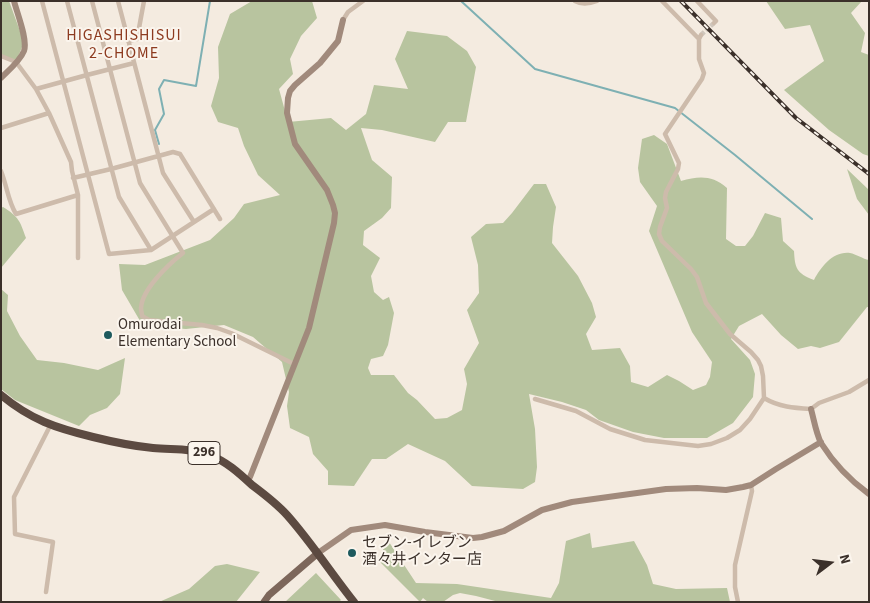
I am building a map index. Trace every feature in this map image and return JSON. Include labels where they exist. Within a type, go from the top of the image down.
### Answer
[{"type":"highway","name":"296","points":[[1,394],[29,415],[62,430],[122,444],[155,449],[197,451],[222,460],[235,469],[286,514],[354,602]]},
{"type":"main road","points":[[264,602],[269,595],[318,553]]},
{"type":"street","points":[[1,78],[24,50],[25,44],[14,1]]},
{"type":"street","points":[[42,1],[109,254],[151,250],[214,209]]},
{"type":"street","points":[[67,1],[119,197],[151,250]]},
{"type":"street","points":[[92,1],[140,183],[183,253],[159,276],[147,291],[141,307],[142,316],[148,320],[217,328],[294,364]]},
{"type":"street","points":[[118,1],[162,173],[194,222]]},
{"type":"street","points":[[128,41],[137,38],[144,1]]},
{"type":"street","points":[[247,480],[250,477],[309,328],[335,213],[326,190],[296,144],[287,113],[288,98],[290,91],[295,85],[320,63],[338,41],[343,20],[348,12],[363,1]]},
{"type":"street","points":[[575,1],[582,4],[590,4],[597,1]]},
{"type":"street","points":[[535,399],[576,411],[610,429],[645,440],[698,446],[711,444],[727,438],[740,430],[764,398],[763,376],[758,360],[730,334],[706,303],[697,278],[691,269],[662,241],[660,234],[660,227],[667,208],[666,192],[680,163],[665,134],[702,79],[704,73],[699,59],[700,37],[662,1]]},
{"type":"street","points":[[697,1],[716,21],[714,23]]},
{"type":"street","points":[[1,56],[16,62],[36,89],[49,112],[71,162],[78,195],[78,258]]},
{"type":"street","points":[[36,89],[134,63]]},
{"type":"street","points":[[1,128],[49,112]]},
{"type":"street","points":[[73,178],[173,152],[180,154],[220,219]]},
{"type":"street","points":[[1,171],[10,205],[16,214],[78,195]]},
{"type":"street","points":[[764,398],[785,407],[811,409],[819,403],[849,392],[869,380]]},
{"type":"street","points":[[811,409],[821,442],[845,473],[869,494]]},
{"type":"street","points":[[46,592],[53,542],[16,534],[14,497],[50,426]]},
{"type":"street","points":[[318,553],[351,530],[385,525],[473,538],[504,531],[542,510],[572,502],[666,489],[697,488],[726,490],[750,486],[821,442]]},
{"type":"street","points":[[738,602],[735,587],[736,566],[752,490],[750,486]]},
{"type":"green space","points":[[1,1],[9,1],[24,42],[16,62],[1,56]]},
{"type":"green space","points":[[252,1],[312,1],[317,18],[301,36],[290,59],[293,74],[279,89],[288,122],[331,118],[346,130],[366,114],[374,85],[408,89],[395,59],[407,31],[447,36],[467,51],[476,67],[466,122],[448,122],[435,142],[382,130],[361,128],[372,160],[392,177],[391,208],[382,218],[364,231],[363,245],[380,258],[371,276],[374,292],[383,300],[389,297],[394,313],[388,345],[383,356],[371,359],[368,368],[371,375],[394,375],[408,393],[435,419],[447,418],[462,410],[467,384],[464,369],[479,343],[467,310],[479,293],[478,265],[471,237],[486,224],[503,223],[534,184],[546,184],[556,207],[552,243],[578,276],[592,303],[596,317],[586,334],[592,350],[620,348],[630,366],[631,382],[648,387],[667,375],[693,390],[706,385],[710,377],[712,362],[692,332],[649,231],[657,206],[640,182],[638,168],[642,139],[654,135],[667,144],[681,181],[705,178],[716,181],[727,188],[726,239],[736,246],[745,246],[753,236],[765,213],[781,218],[783,241],[794,251],[796,266],[803,275],[814,280],[824,265],[838,255],[850,253],[869,260],[869,307],[867,307],[839,342],[820,348],[811,346],[798,349],[781,335],[762,314],[739,326],[731,339],[750,360],[755,374],[753,397],[733,423],[707,438],[664,438],[633,432],[599,420],[586,410],[529,394],[535,429],[537,467],[535,482],[523,489],[472,486],[445,461],[408,444],[386,459],[372,459],[354,486],[328,485],[328,471],[313,454],[309,437],[290,428],[287,406],[289,392],[282,362],[253,337],[224,325],[186,329],[143,326],[122,290],[119,264],[145,265],[210,240],[234,218],[244,204],[280,195],[258,175],[244,146],[238,128],[218,122],[211,106],[219,78],[218,47],[230,14]]},
{"type":"green space","points":[[766,1],[862,1],[851,13],[865,33],[861,52],[869,55],[869,156],[863,154],[829,130],[784,90],[824,61],[810,25],[785,29]]},
{"type":"green space","points":[[847,169],[869,190],[869,215],[857,199]]},
{"type":"green space","points":[[3,207],[18,220],[26,238],[1,268],[1,208]]},
{"type":"green space","points":[[1,289],[8,295],[7,311],[20,336],[37,360],[98,370],[125,358],[120,394],[107,408],[90,415],[79,426],[15,400],[1,389]]},
{"type":"green space","points":[[590,533],[592,548],[634,541],[647,565],[653,584],[676,589],[727,588],[730,602],[499,602],[460,593],[453,595],[443,602],[428,602],[423,598],[420,602],[379,561],[387,539],[416,583],[457,584],[551,598],[559,583],[566,541]]},
{"type":"green space","points":[[227,564],[260,572],[236,602],[159,602],[189,589],[215,566]]},
{"type":"green space","points":[[316,573],[341,600],[339,602],[285,602]]},
{"type":"waterway","points":[[159,144],[155,130],[164,114],[159,89],[164,80],[196,86],[210,1]]},
{"type":"waterway","points":[[461,1],[535,69],[675,108],[812,219]]},
{"type":"tunnel","points":[[701,35],[714,23]]},
{"type":"railway","points":[[681,1],[796,118],[869,174]]},
{"type":"place","name":"Omurodai Elementary School","points":[[108,335]]},
{"type":"place","name":"セブン-イレブン 酒々井インター店","points":[[352,553]]},
{"type":"district","name":"HIGASHISHISUI 2-CHOME","points":[[124,45]]}]
